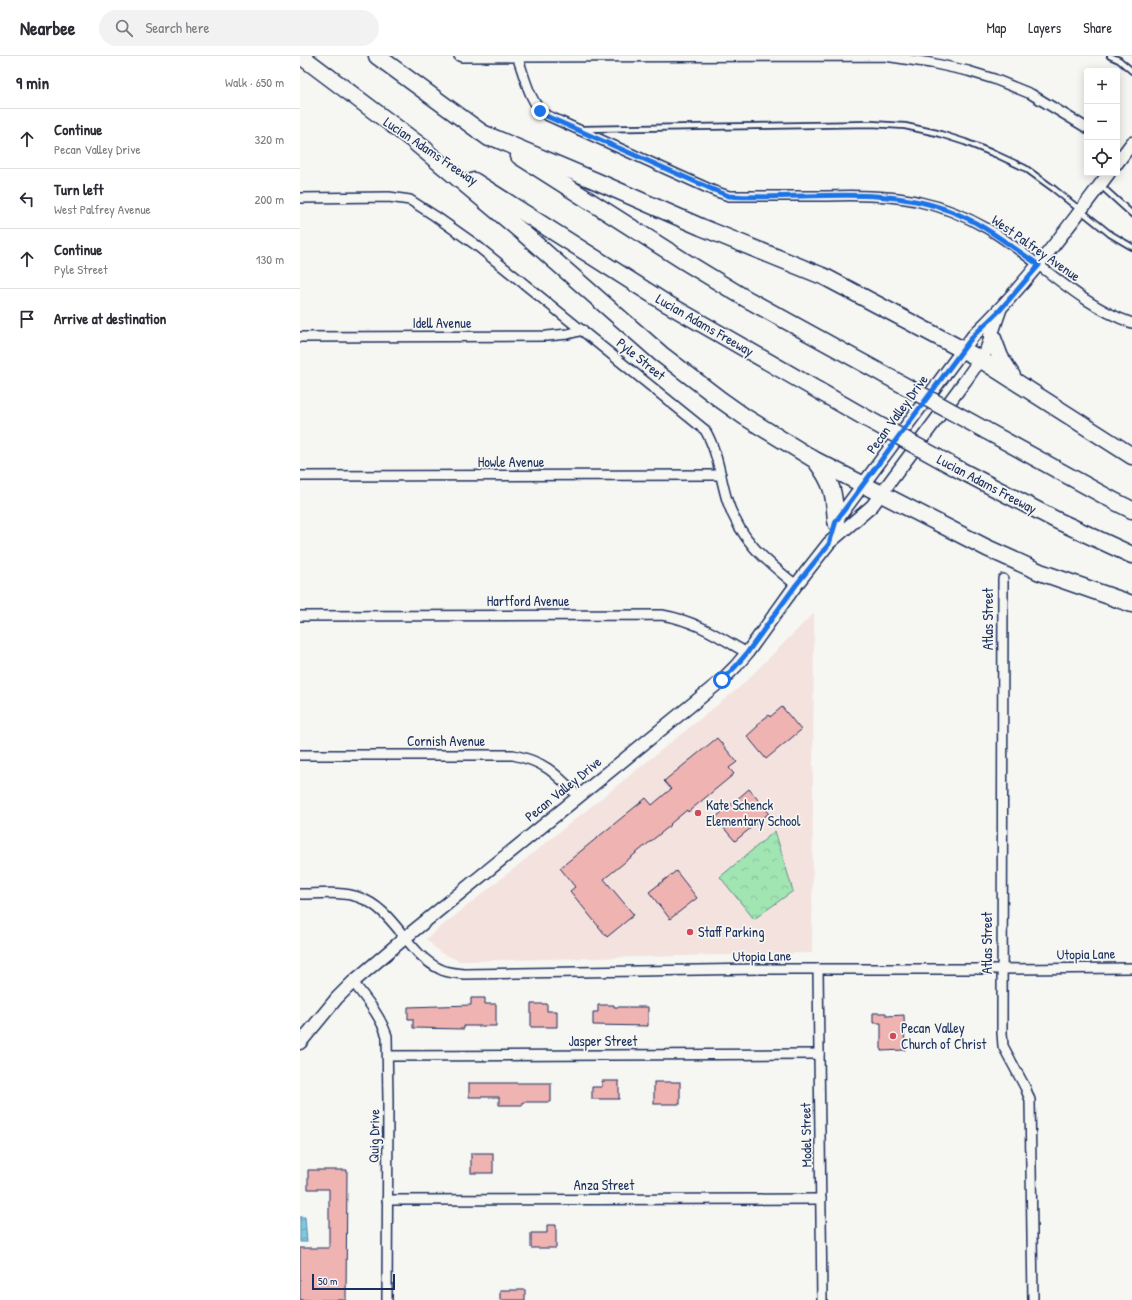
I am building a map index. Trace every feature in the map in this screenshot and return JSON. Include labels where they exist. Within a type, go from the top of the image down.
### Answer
[{"type":"highway","name":"Lucian Adams Freeway","points":[[301,56],[417,144],[664,302],[958,469],[1056,520],[1132,555]]},
{"type":"highway","points":[[377,56],[480,132],[745,298],[1132,510]]},
{"type":"highway","points":[[480,132],[701,227],[825,277],[963,349],[1132,456]]},
{"type":"highway","points":[[417,144],[522,232],[661,354],[721,400],[746,417],[815,460],[948,529],[1040,572],[1132,604]]},
{"type":"highway","points":[[992,336],[1000,357],[1016,382]]},
{"type":"highway","points":[[815,460],[832,486],[836,521]]},
{"type":"main road","points":[[1120,159],[1126,150]]},
{"type":"main road","name":"Pecan Valley Drive","points":[[829,544],[836,521],[963,349],[973,336],[1000,310],[1039,265],[1107,176]]},
{"type":"main road","name":"Pecan Valley Drive","points":[[300,1043],[337,998],[353,982],[578,796],[722,680],[736,666],[796,585],[829,544],[870,510],[986,351],[1000,310]]},
{"type":"street","points":[[460,56],[885,56],[931,62],[994,79],[1031,94],[1084,126]]},
{"type":"street","points":[[517,56],[534,103],[540,111],[546,116],[577,130]]},
{"type":"street","name":"West Palfrey Avenue","points":[[577,130],[729,196],[882,197],[920,202],[951,211],[988,230],[1088,301],[1106,312],[1132,323]]},
{"type":"street","name":"Pyle Street","points":[[300,198],[389,198],[410,200],[476,245],[705,430],[712,444],[722,476],[726,499],[732,515],[744,536],[766,561],[796,585]]},
{"type":"street","name":"Idell Avenue","points":[[300,337],[547,336],[568,334],[583,330]]},
{"type":"street","name":"Howle Avenue","points":[[300,476],[722,476]]},
{"type":"street","name":"Atlas Street","points":[[1002,579],[1001,970],[1003,1046],[1025,1087],[1030,1100],[1033,1300]]},
{"type":"street","name":"Hartford Avenue","points":[[300,616],[662,615],[675,617],[700,626],[747,653]]},
{"type":"street","name":"Cornish Avenue","points":[[300,755],[513,755],[536,761],[550,769],[578,796]]},
{"type":"street","name":"Utopia Lane","points":[[300,894],[343,894],[357,896],[370,902],[379,908],[406,938],[416,952],[432,965],[451,973],[818,969],[1001,970],[1132,968]]},
{"type":"street","name":"Model Street","points":[[818,969],[822,1300]]},
{"type":"street","name":"Quig Drive","points":[[353,982],[374,1008],[387,1036],[387,1300]]},
{"type":"street","name":"Jasper Street","points":[[388,1056],[819,1054]]},
{"type":"street","name":"Anza Street","points":[[388,1200],[821,1199]]},
{"type":"lane","points":[[1110,56],[1119,60],[1132,71]]},
{"type":"lane","points":[[577,130],[871,124],[905,126],[937,133],[965,142],[1025,168],[1110,234],[1132,247]]},
{"type":"lane","points":[[1100,185],[1132,214]]},
{"type":"shaded area","name":"Kate Schenck Elementary School","points":[[814,613],[812,953],[460,961],[441,953],[426,939],[740,687]]},
{"type":"green space","points":[[775,831],[793,891],[754,919],[720,877]]},
{"type":"water","points":[[300,1217],[305,1217],[307,1242],[300,1242]]},
{"type":"building","points":[[782,707],[801,730],[766,759],[747,736],[758,726],[757,724],[769,715],[770,717]]},
{"type":"building","points":[[717,738],[737,762],[729,768],[734,774],[688,812],[687,810],[670,824],[671,825],[604,879],[634,915],[607,937],[570,891],[575,887],[560,868],[646,798],[652,805],[671,789],[664,781]]},
{"type":"building","points":[[749,789],[769,813],[735,841],[715,818]]},
{"type":"building","points":[[676,871],[697,898],[670,919],[649,892]]},
{"type":"building","points":[[471,998],[485,998],[485,1004],[496,1004],[496,1026],[464,1026],[464,1029],[413,1028],[413,1019],[408,1019],[408,1007],[471,1005]]},
{"type":"building","points":[[531,1004],[547,1004],[547,1011],[557,1011],[557,1027],[531,1027]]},
{"type":"building","points":[[598,1005],[614,1005],[614,1007],[648,1007],[648,1026],[593,1025],[593,1012],[598,1012]]},
{"type":"building","name":"Pecan Valley Church of Christ","points":[[873,1013],[886,1013],[886,1016],[904,1015],[905,1050],[881,1051],[881,1023],[873,1023]]},
{"type":"building","points":[[602,1081],[619,1081],[619,1099],[592,1099],[592,1087],[602,1087]]},
{"type":"building","points":[[654,1082],[680,1082],[680,1104],[654,1104]]},
{"type":"building","points":[[469,1083],[551,1083],[551,1102],[523,1102],[523,1105],[499,1105],[499,1097],[469,1097]]},
{"type":"building","points":[[471,1153],[493,1153],[493,1173],[471,1173]]},
{"type":"building","points":[[308,1170],[347,1170],[346,1300],[300,1300],[300,1248],[329,1248],[329,1189],[308,1189]]},
{"type":"building","points":[[547,1225],[556,1225],[556,1248],[531,1248],[531,1233],[547,1233]]},
{"type":"building","points":[[500,1290],[525,1290],[525,1300],[500,1300]]},
{"type":"place","name":"Kate Schenck Elementary School","points":[[698,813]]},
{"type":"place","name":"Staff Parking","points":[[690,932]]},
{"type":"place","name":"Pecan Valley Church of Christ","points":[[893,1036]]},
{"type":"route","points":[[540,111],[546,116],[577,130],[729,196],[882,197],[920,202],[951,211],[988,230],[1039,265],[1000,310],[973,336],[836,521],[829,544],[796,585],[747,653],[722,680]]}]
